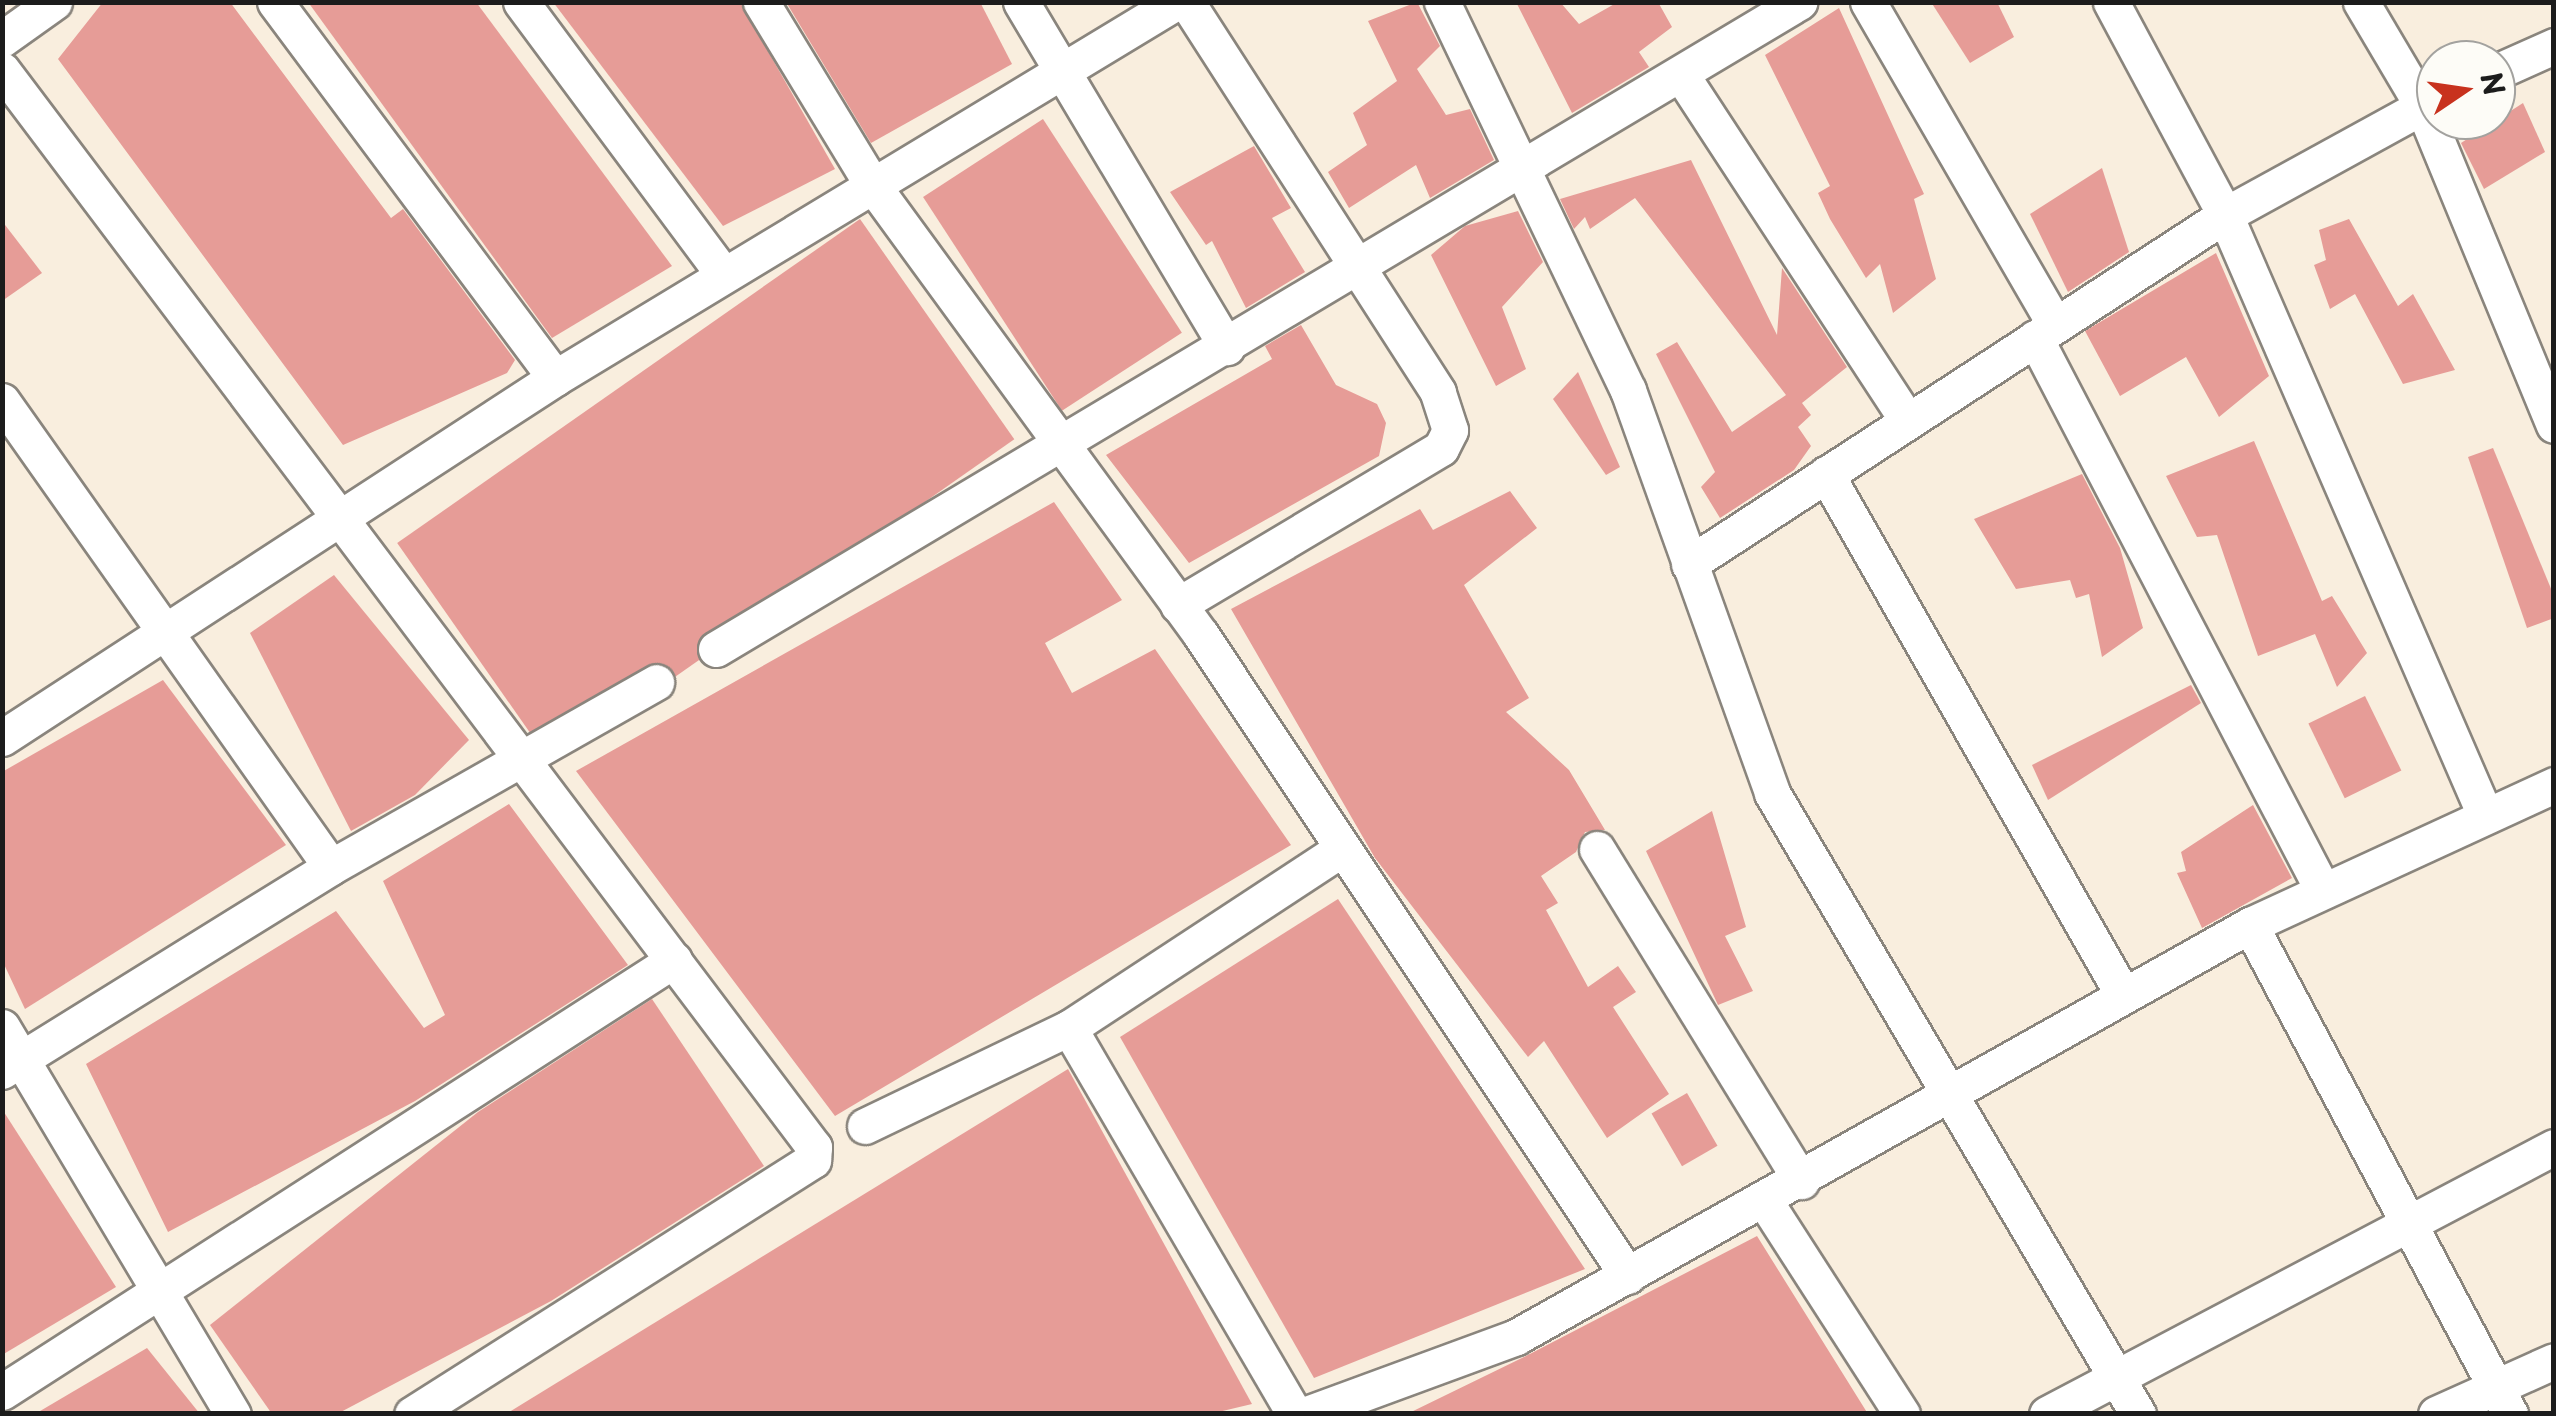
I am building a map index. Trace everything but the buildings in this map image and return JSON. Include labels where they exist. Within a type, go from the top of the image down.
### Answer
[{"type":"street","points":[[2,40],[54,2]]},
{"type":"street","points":[[275,2],[554,378]]},
{"type":"street","points":[[522,2],[723,274]]},
{"type":"street","points":[[761,2],[871,183],[1059,447],[1178,605],[1338,851],[1436,976],[1628,1276]]},
{"type":"street","points":[[1022,2],[1058,72],[1227,346]]},
{"type":"street","points":[[2,738],[172,631],[554,378],[1176,2]]},
{"type":"street","points":[[1178,605],[1441,448],[1447,408],[1187,2]]},
{"type":"street","points":[[1442,2],[1526,165],[1628,390],[1772,793],[1944,1097],[2119,1375],[2138,1414]]},
{"type":"street","points":[[716,649],[1526,165],[1682,76],[1799,2]]},
{"type":"street","points":[[1868,2],[2045,331],[2321,886]]},
{"type":"street","points":[[2111,2],[2224,216],[2486,814]]},
{"type":"street","points":[[2361,2],[2416,83]]},
{"type":"street","points":[[2516,63],[2554,46]]},
{"type":"street","points":[[2,70],[808,1132],[812,1160],[412,1414]]},
{"type":"street","points":[[1682,76],[1908,421]]},
{"type":"street","points":[[1690,564],[2224,216],[2416,109]]},
{"type":"street","points":[[2444,140],[2554,425]]},
{"type":"street","points":[[2,401],[172,631],[331,867]]},
{"type":"street","points":[[1826,474],[2122,993]]},
{"type":"street","points":[[12,1066],[331,867],[656,682]]},
{"type":"street","points":[[1308,1414],[1516,1336],[1766,1203],[2122,993],[2321,886],[2554,785]]},
{"type":"street","points":[[1598,849],[1801,1181]]},
{"type":"street","points":[[865,1126],[1070,1028],[1338,851]]},
{"type":"street","points":[[2250,924],[2504,1399]]},
{"type":"street","points":[[2,1392],[674,960]]},
{"type":"street","points":[[2,1026],[12,1066],[233,1414]]},
{"type":"street","points":[[1070,1028],[1295,1414]]},
{"type":"street","points":[[2048,1414],[2554,1147]]},
{"type":"street","points":[[1766,1203],[1902,1414]]},
{"type":"street","points":[[2436,1414],[2504,1399],[2554,1361]]}]
